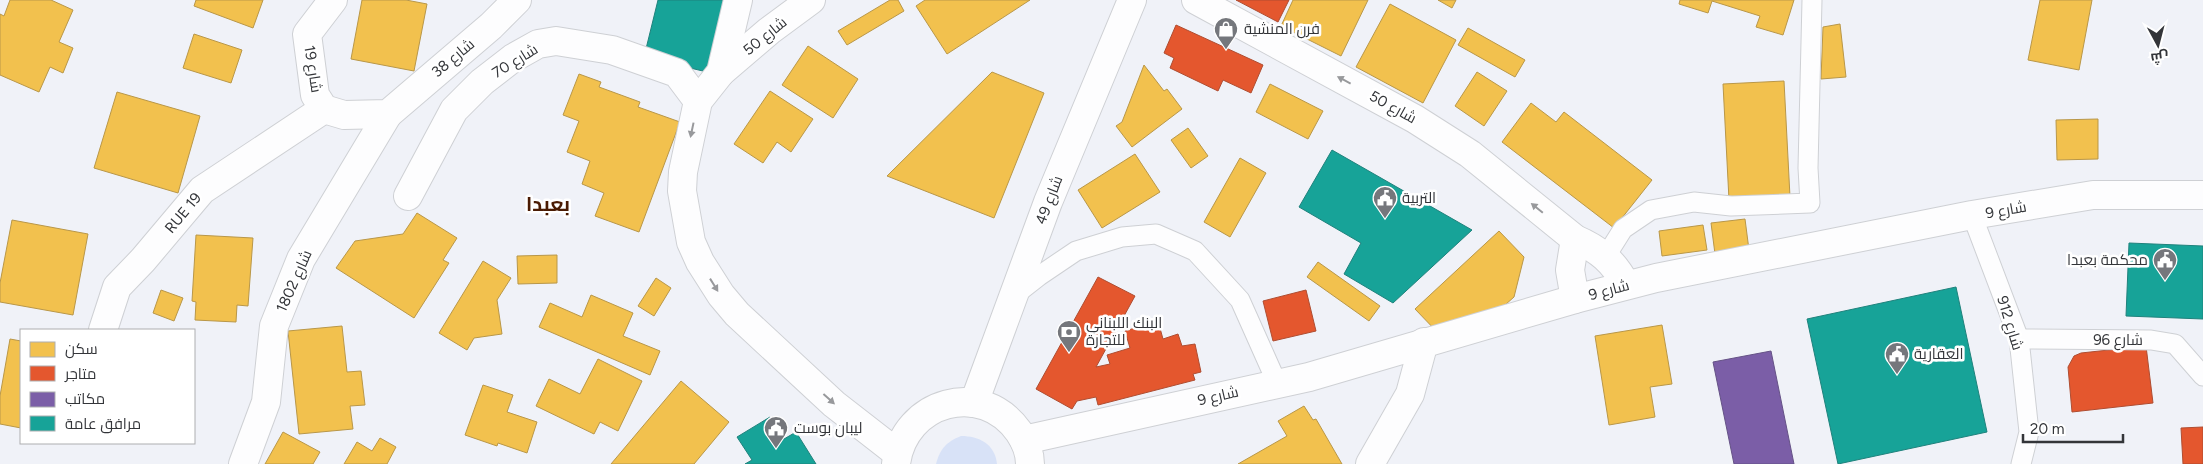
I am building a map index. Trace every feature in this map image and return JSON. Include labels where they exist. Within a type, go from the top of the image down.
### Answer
[{"type":"street","name":"شارع 19","points":[[333,0],[308,34],[315,95],[324,110],[344,115],[388,114]]},
{"type":"street","name":"شارع 38","points":[[388,114],[491,26],[517,0]]},
{"type":"street","points":[[738,0],[721,72],[698,101],[683,172],[682,191],[692,242],[700,262],[721,295],[737,314],[896,459],[905,435],[917,420],[934,408],[953,402],[974,403],[994,410],[1012,422],[1027,452]]},
{"type":"street","name":"شارع 50","points":[[721,72],[769,31],[811,0]]},
{"type":"street","name":"شارع 49","points":[[974,403],[1048,202],[1132,0]]},
{"type":"street","name":"شارع 50","points":[[1196,0],[1415,119],[1470,154],[1575,239],[1592,246],[1606,256],[1618,269],[1626,285]]},
{"type":"street","name":"شارع 70","points":[[408,196],[454,110],[482,82],[513,58],[538,44],[556,41],[612,50],[677,73],[698,101]]},
{"type":"street","name":"RUE 19","points":[[103,329],[117,288],[202,190],[324,110]]},
{"type":"street","name":"شارع 1802","points":[[243,464],[266,402],[274,326],[301,259],[388,114]]},
{"type":"street","name":"شارع 9","points":[[1027,452],[1277,383],[1309,377],[1424,342],[1626,285],[1972,215],[2093,195],[2203,196]]},
{"type":"street","points":[[1574,299],[1570,270],[1575,239]]},
{"type":"street","points":[[1370,464],[1410,394],[1424,342]]},
{"type":"lane","points":[[1606,256],[1623,229],[1651,210],[1694,202],[1731,206],[1810,203],[1808,168],[1812,0]]},
{"type":"lane","name":"شارع 912","points":[[1972,215],[2019,339],[2029,432],[2021,464]]},
{"type":"lane","points":[[1013,297],[1039,276],[1076,252],[1122,237],[1156,234],[1195,251],[1240,300],[1277,383]]},
{"type":"lane","name":"شارع 96","points":[[2019,339],[2151,340],[2175,344],[2203,376]]},
{"type":"shaded area","points":[[961,436],[968,436],[985,442],[993,451],[997,464],[936,464],[939,454],[944,447]]},
{"type":"building: سكن","points":[[10,0],[51,0],[73,10],[59,42],[73,48],[63,73],[50,67],[39,92],[0,75],[0,14],[4,16]]},
{"type":"building: سكن","points":[[196,0],[263,0],[253,28],[194,6]]},
{"type":"building: سكن","points":[[362,0],[406,0],[427,4],[414,71],[351,59]]},
{"type":"building: سكن","points":[[890,0],[898,0],[904,11],[847,45],[838,31]]},
{"type":"building: سكن","points":[[925,0],[1030,0],[947,54],[916,6]]},
{"type":"building: سكن","points":[[1293,0],[1368,0],[1341,56],[1281,26]]},
{"type":"building: سكن","points":[[1438,0],[1456,0],[1452,8]]},
{"type":"building: سكن","points":[[1680,0],[1794,0],[1783,35],[1756,27],[1760,16],[1712,1],[1708,13],[1679,4]]},
{"type":"building: سكن","points":[[2040,0],[2092,0],[2079,70],[2028,60]]},
{"type":"building: سكن","points":[[1390,4],[1456,40],[1423,103],[1356,67]]},
{"type":"building: سكن","points":[[1840,24],[1846,77],[1821,79],[1823,27]]},
{"type":"building: سكن","points":[[1468,28],[1525,60],[1515,77],[1458,45]]},
{"type":"building: سكن","points":[[194,34],[242,50],[231,83],[183,68]]},
{"type":"building: سكن","points":[[808,46],[858,79],[833,118],[782,85]]},
{"type":"building: سكن","points":[[1144,65],[1164,91],[1167,89],[1182,109],[1132,147],[1116,126],[1122,122]]},
{"type":"building: سكن","points":[[992,72],[1044,93],[994,218],[887,176]]},
{"type":"building: سكن","points":[[1477,72],[1507,91],[1484,126],[1455,106]]},
{"type":"building: سكن","points":[[579,74],[601,82],[599,87],[640,102],[638,107],[680,122],[639,232],[595,216],[604,193],[582,184],[590,161],[567,152],[579,121],[563,115]]},
{"type":"building: سكن","points":[[1784,81],[1790,197],[1729,200],[1723,84]]},
{"type":"building: سكن","points":[[1270,84],[1323,111],[1308,139],[1256,112]]},
{"type":"building: سكن","points":[[770,91],[813,119],[791,152],[777,142],[763,163],[734,144]]},
{"type":"building: سكن","points":[[117,92],[200,116],[178,193],[94,168]]},
{"type":"building: سكن","points":[[1531,103],[1556,122],[1564,112],[1652,180],[1614,228],[1502,142]]},
{"type":"building: سكن","points":[[2098,119],[2098,159],[2057,160],[2056,120]]},
{"type":"building: سكن","points":[[1188,128],[1208,156],[1191,168],[1171,140]]},
{"type":"building: سكن","points":[[1135,154],[1160,192],[1102,228],[1078,190]]},
{"type":"building: سكن","points":[[1240,158],[1266,173],[1230,237],[1204,222]]},
{"type":"building: سكن","points":[[417,213],[457,238],[443,260],[449,263],[414,318],[336,268],[355,241],[403,234]]},
{"type":"building: سكن","points":[[1745,219],[1749,250],[1715,254],[1711,223]]},
{"type":"building: سكن","points":[[12,220],[88,234],[73,315],[0,302],[0,283]]},
{"type":"building: سكن","points":[[1703,225],[1707,250],[1662,256],[1659,231]]},
{"type":"building: سكن","points":[[1499,231],[1524,257],[1514,297],[1487,321],[1440,335],[1415,309]]},
{"type":"building: سكن","points":[[196,235],[253,238],[248,306],[237,305],[236,322],[195,320],[196,302],[192,301]]},
{"type":"building: سكن","points":[[557,255],[557,283],[518,284],[517,256]]},
{"type":"building: سكن","points":[[483,261],[511,278],[497,300],[502,334],[474,338],[467,350],[439,333]]},
{"type":"building: سكن","points":[[1318,262],[1380,306],[1369,321],[1307,277]]},
{"type":"building: سكن","points":[[656,278],[671,288],[654,316],[638,306]]},
{"type":"building: سكن","points":[[161,290],[183,298],[174,321],[153,313]]},
{"type":"building: سكن","points":[[591,295],[633,313],[623,336],[660,351],[650,375],[539,327],[550,303],[582,317]]},
{"type":"building: سكن","points":[[1662,325],[1672,384],[1650,387],[1655,417],[1609,425],[1595,336]]},
{"type":"building: سكن","points":[[342,326],[347,372],[361,371],[365,405],[350,406],[353,429],[299,434],[288,331]]},
{"type":"building: سكن","points":[[10,339],[20,341],[20,428],[0,424],[0,396]]},
{"type":"building: سكن","points":[[598,359],[642,381],[618,431],[600,422],[594,434],[536,406],[549,379],[580,394]]},
{"type":"building: سكن","points":[[681,381],[729,422],[694,464],[611,464]]},
{"type":"building: سكن","points":[[483,385],[513,395],[507,412],[537,422],[527,453],[498,443],[497,446],[465,435]]},
{"type":"building: سكن","points":[[1304,406],[1313,420],[1316,419],[1342,464],[1238,464],[1287,436],[1278,421]]},
{"type":"building: سكن","points":[[283,432],[320,452],[313,464],[265,464]]},
{"type":"building: سكن","points":[[380,438],[396,447],[387,464],[344,464],[357,442],[372,451]]},
{"type":"building: متاجر","points":[[1236,0],[1289,0],[1278,22]]},
{"type":"building: متاجر","points":[[1176,25],[1263,65],[1251,93],[1223,80],[1218,91],[1170,68],[1174,58],[1164,53]]},
{"type":"building: متاجر","points":[[1098,277],[1135,296],[1096,367],[1110,364],[1107,355],[1130,348],[1125,331],[1158,321],[1163,339],[1178,334],[1182,346],[1195,344],[1201,372],[1193,374],[1195,380],[1098,405],[1096,397],[1077,401],[1072,409],[1036,389]]},
{"type":"building: متاجر","points":[[1306,290],[1316,331],[1273,341],[1263,301]]},
{"type":"building: متاجر","points":[[2146,346],[2153,403],[2072,412],[2068,367],[2074,356],[2081,353]]},
{"type":"building: متاجر","points":[[2203,427],[2203,464],[2183,464],[2181,428]]},
{"type":"building: مكاتب","points":[[1771,351],[1794,464],[1734,464],[1713,362]]},
{"type":"building: مرافق عامة","points":[[658,0],[724,0],[707,72],[644,57]]},
{"type":"building: مرافق عامة","name":"التربية","points":[[1332,150],[1472,230],[1393,303],[1344,274],[1361,243],[1299,207]]},
{"type":"building: مرافق عامة","name":"محكمة بعبدا","points":[[2129,243],[2203,246],[2203,319],[2126,316]]},
{"type":"building: مرافق عامة","name":"العقارية","points":[[1956,287],[1987,432],[1838,464],[1807,319]]},
{"type":"building: مرافق عامة","name":"ليبان بوست","points":[[770,417],[784,439],[796,432],[816,464],[745,464],[752,460],[737,437]]},
{"type":"place","name":"فرن المنشية","points":[[1226,50]]},
{"type":"place","name":"التربية","points":[[1385,219]]},
{"type":"place","name":"محكمة بعبدا","points":[[2165,281]]},
{"type":"place","name":"البنك اللبناني للتجارة","points":[[1069,353]]},
{"type":"place","name":"العقارية","points":[[1897,375]]},
{"type":"place","name":"ليبان بوست","points":[[776,449]]},
{"type":"district","name":"بعبدا","points":[[548,204]]}]
